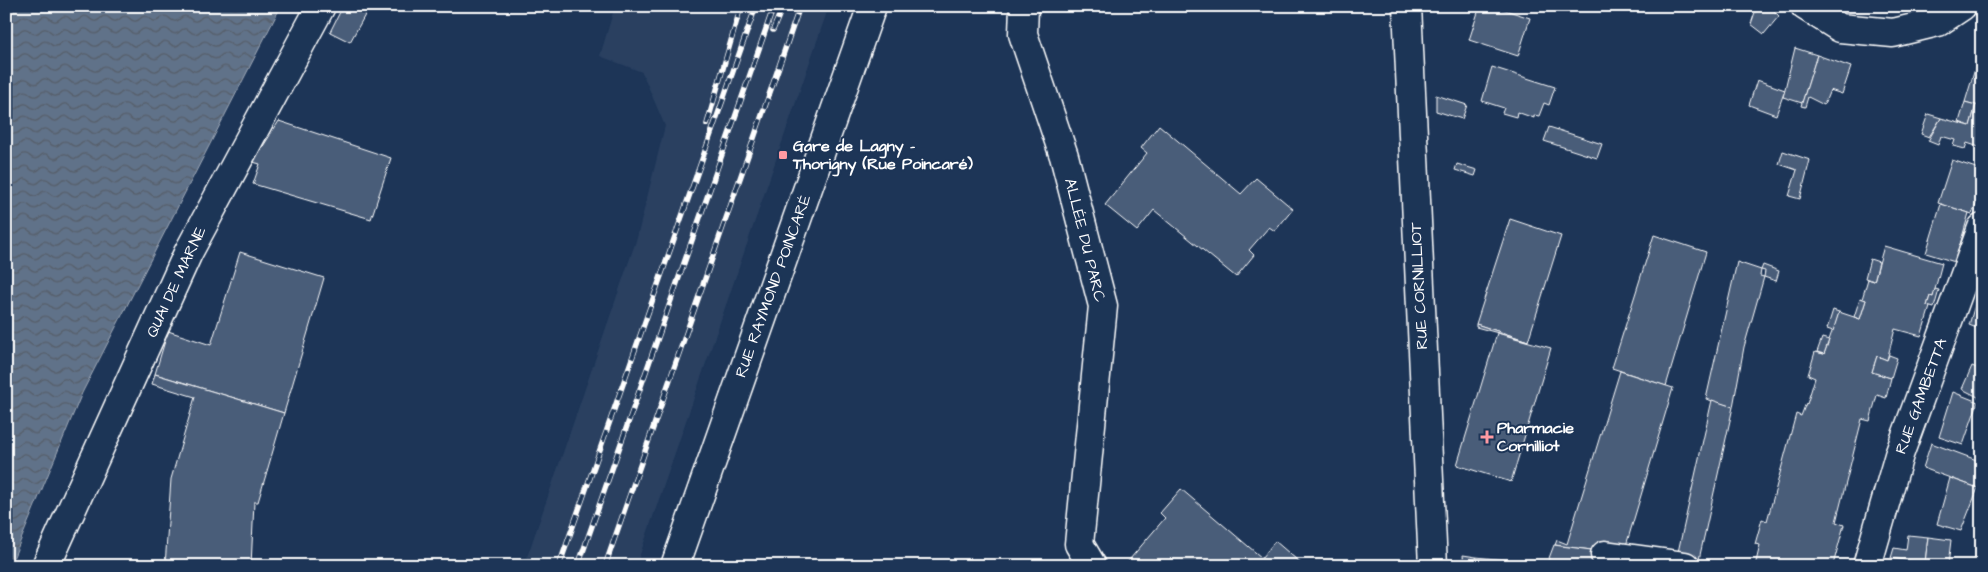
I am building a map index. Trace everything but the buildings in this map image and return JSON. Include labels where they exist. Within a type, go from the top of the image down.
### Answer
[{"type":"street","name":"QUAI DE MARNE","points":[[46,566],[188,252],[321,6]]},
{"type":"street","name":"RUE RAYMOND POINCARÉ","points":[[676,566],[872,6]]},
{"type":"street","name":"ALLÉE DU PARC","points":[[1024,6],[1023,34],[1064,156],[1103,306],[1079,544],[1092,566]]},
{"type":"street","name":"RUE CORNILLIOT","points":[[1407,6],[1433,566]]},
{"type":"street","points":[[1805,6],[1840,28],[1893,33],[1938,22],[1962,6]]},
{"type":"street","name":"RUE GAMBETTA","points":[[1867,566],[1899,455],[1982,228]]},
{"type":"street","points":[[1620,559],[1685,566]]},
{"type":"shaded area","points":[[615,6],[829,6],[636,566],[524,566],[637,238],[665,126],[642,72],[600,56]]},
{"type":"water","points":[[6,6],[281,6],[82,393],[10,566],[6,566]]},
{"type":"railway","points":[[707,124],[741,6]]},
{"type":"railway","points":[[559,566],[756,6]]},
{"type":"railway","points":[[578,566],[774,6]]},
{"type":"railway","points":[[773,30],[783,6]]},
{"type":"railway","points":[[605,566],[800,6]]},
{"type":"place","name":"Gare de Lagny - Thorigny (Rue Poincaré)","points":[[783,155]]},
{"type":"place","name":"Pharmacie Cornilliot","points":[[1487,437]]}]
